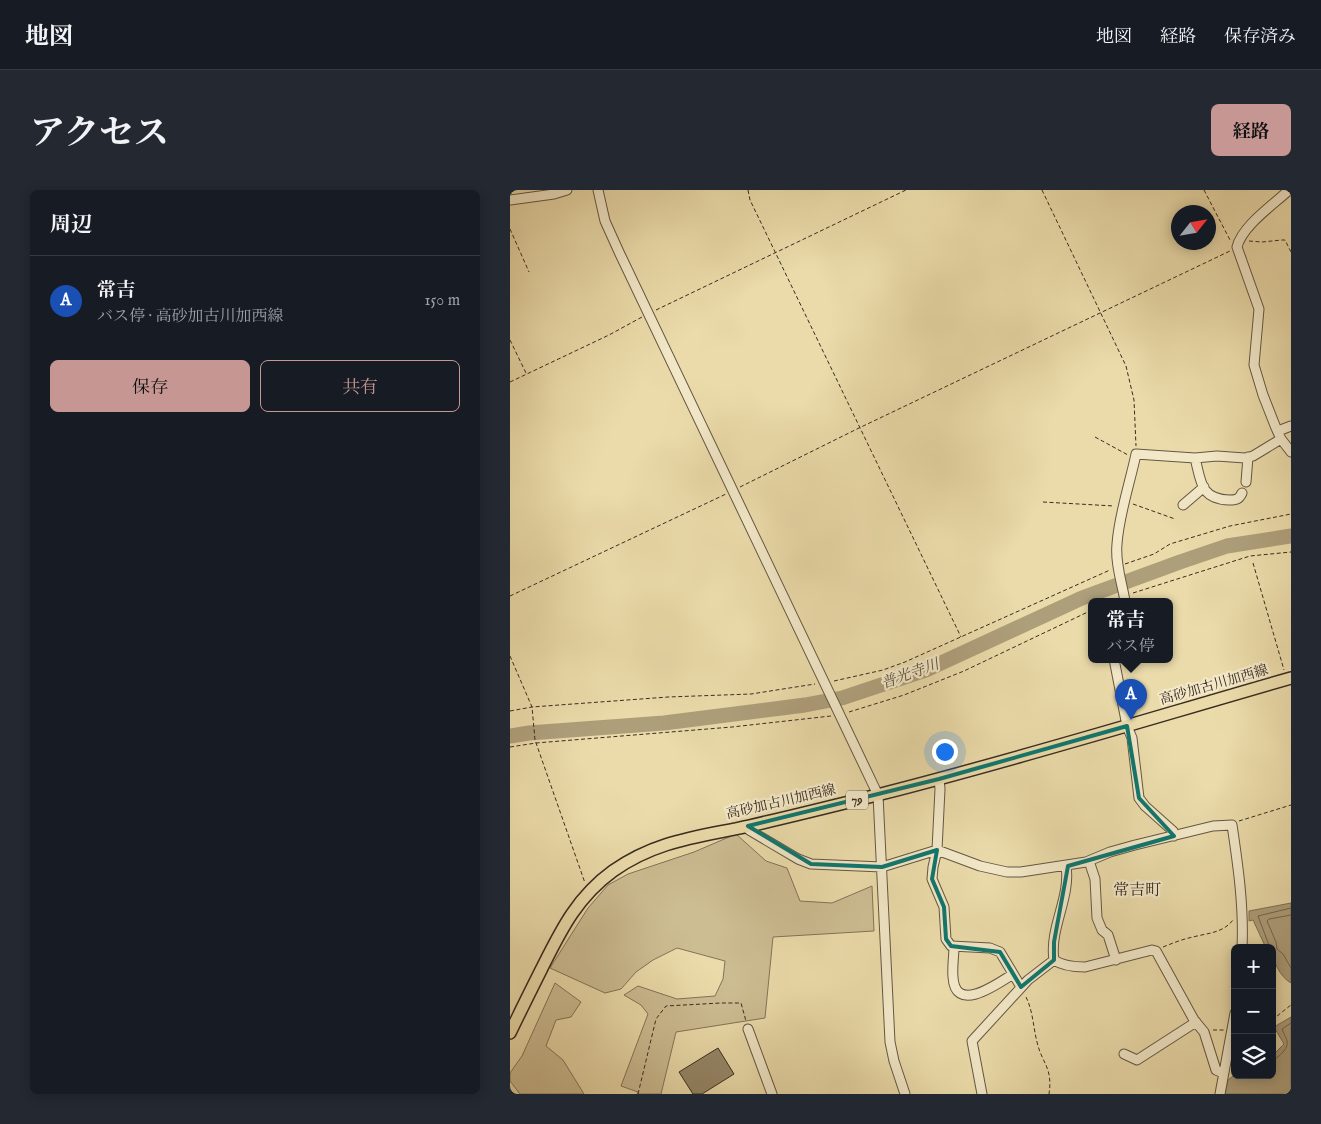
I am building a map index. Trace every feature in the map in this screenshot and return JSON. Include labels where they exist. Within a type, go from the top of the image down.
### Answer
[{"type":"main road","name":"高砂加古川加西線","points":[[510,1034],[562,927],[574,910],[588,893],[611,873],[644,852],[685,838],[748,826],[939,779],[1289,679]]},
{"type":"street","points":[[510,200],[554,194],[567,190]]},
{"type":"street","points":[[598,190],[606,221],[648,314],[878,795],[890,1042],[905,1094]]},
{"type":"street","points":[[1289,190],[1253,222],[1239,242],[1259,309],[1254,365],[1263,395],[1279,435],[1291,452]]},
{"type":"street","points":[[1125,597],[1118,568],[1117,545],[1124,505],[1136,456],[1248,457],[1291,426]]},
{"type":"street","points":[[1246,482],[1248,457]]},
{"type":"street","points":[[1195,458],[1204,487],[1210,496],[1216,499],[1236,499],[1242,493]]},
{"type":"street","points":[[1182,505],[1204,487]]},
{"type":"street","points":[[1115,663],[1127,726],[1132,738],[1139,798],[1145,806],[1173,831],[1174,836]]},
{"type":"street","points":[[939,779],[937,850],[932,879],[944,908],[946,940],[951,946],[990,948],[1000,952],[1021,987]]},
{"type":"street","points":[[748,826],[749,830],[798,859],[811,864],[882,867],[937,850],[980,866],[1007,872],[1034,871],[1066,866],[1089,861],[1110,852],[1213,826],[1232,825],[1243,928],[1242,944]]},
{"type":"street","points":[[1089,861],[1095,879],[1097,918],[1102,930],[1108,935],[1116,960]]},
{"type":"street","points":[[1054,960],[1054,942],[1066,888],[1066,866]]},
{"type":"street","points":[[954,946],[952,977],[956,991],[960,994],[968,996],[994,987],[1013,974]]},
{"type":"street","points":[[1054,960],[1059,964],[1085,967],[1152,950],[1156,951],[1196,1022],[1204,1032],[1216,1070],[1224,1073]]},
{"type":"street","points":[[982,1094],[972,1041],[1021,987],[1054,960]]},
{"type":"street","points":[[1124,1054],[1136,1060],[1196,1022]]},
{"type":"street","points":[[748,1029],[772,1094]]},
{"type":"street","points":[[1220,1094],[1231,1034]]},
{"type":"path","points":[[748,190],[750,200],[859,428],[962,637]]},
{"type":"path","points":[[510,382],[906,190]]},
{"type":"path","points":[[1042,190],[1126,366],[1130,380],[1134,400],[1136,456],[1130,457],[1096,437]]},
{"type":"path","points":[[1204,190],[1230,240],[1239,242],[1286,240],[1291,252]]},
{"type":"path","points":[[510,229],[529,272]]},
{"type":"path","points":[[510,596],[733,491],[859,428],[1101,313],[1239,242]]},
{"type":"path","points":[[510,340],[527,374]]},
{"type":"path","points":[[1043,502],[1142,506],[1175,519]]},
{"type":"path","points":[[510,711],[668,698],[751,694],[826,685],[883,670],[962,637],[1062,590],[1154,554],[1170,544],[1230,526],[1291,514]]},
{"type":"path","points":[[1125,597],[1250,556],[1291,552]]},
{"type":"path","points":[[1253,563],[1289,679]]},
{"type":"path","points":[[510,747],[536,742],[732,728],[839,714],[904,695],[1088,612]]},
{"type":"path","points":[[510,656],[532,708],[535,740],[588,893]]},
{"type":"path","points":[[1232,825],[1240,820],[1291,805]]},
{"type":"path","points":[[1156,951],[1175,942],[1215,933],[1230,924],[1241,913]]},
{"type":"path","points":[[1021,987],[1031,1006],[1037,1044],[1049,1069],[1049,1094]]},
{"type":"path","points":[[638,1094],[656,1019],[666,1006],[741,1003],[748,1029]]},
{"type":"path","points":[[1276,1017],[1291,1006]]},
{"type":"path","points":[[1204,1032],[1208,1030],[1231,1030]]},
{"type":"highlighted area","points":[[1127,726],[1139,798],[1174,836],[1068,866],[1054,942],[1054,960],[1021,987],[1000,952],[951,946],[946,939],[944,907],[932,879],[937,850],[882,867],[811,864],[748,826],[939,779]]},
{"type":"shaded area","points":[[736,834],[766,861],[787,868],[800,901],[832,903],[872,886],[874,931],[773,937],[765,1018],[676,1032],[661,1094],[637,1094],[638,1092],[621,1086],[648,1014],[641,1005],[624,995],[638,986],[677,999],[715,996],[723,979],[725,961],[677,948],[653,960],[636,972],[621,989],[605,993],[550,968],[588,908],[608,885],[628,874],[694,852]]},
{"type":"shaded area","points":[[555,983],[581,1002],[571,1017],[556,1020],[546,1046],[563,1060],[584,1094],[520,1094],[510,1081],[510,1073],[522,1056]]},
{"type":"water","points":[[1291,903],[1291,983],[1283,977],[1276,966],[1276,944],[1264,944],[1253,920],[1249,921],[1249,911]]},
{"type":"water","points":[[1291,1017],[1291,1090],[1288,1094],[1225,1094],[1228,1080],[1231,1078],[1276,1079],[1276,1052],[1284,1044],[1276,1030],[1276,1026]]},
{"type":"building","points":[[718,1048],[734,1074],[702,1094],[693,1094],[679,1072]]},
{"type":"waterway","name":"普光寺川","points":[[510,736],[664,723],[805,705],[842,698],[926,670],[1082,598],[1180,562],[1227,546],[1291,536]]},
{"type":"place","name":"常吉","points":[[1131,720]]},
{"type":"district","name":"常吉町","points":[[1137,891]]}]
